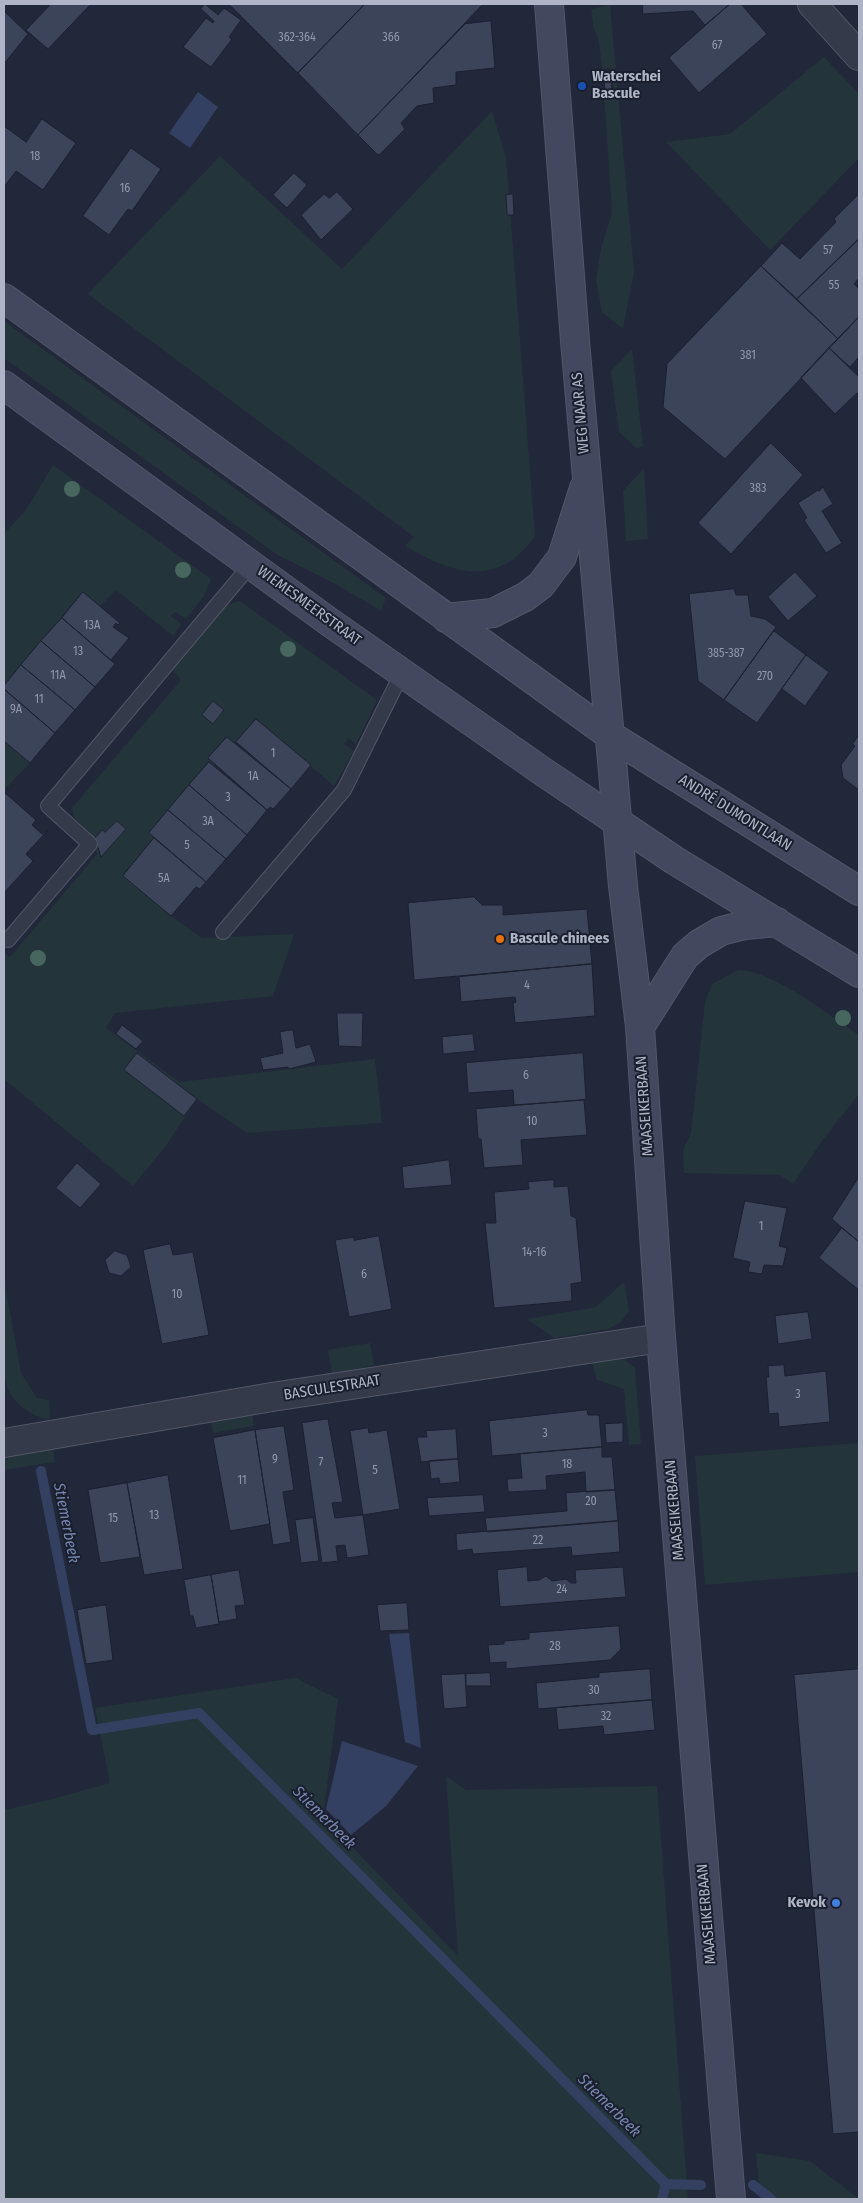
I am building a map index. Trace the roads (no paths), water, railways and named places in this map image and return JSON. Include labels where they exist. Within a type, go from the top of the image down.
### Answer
[{"type":"main road","name":"WEG NAAR AS","points":[[549,4],[618,821]]},
{"type":"main road","points":[[4,298],[611,736]]},
{"type":"main road","name":"WIEMESMEERSTRAAT","points":[[4,386],[402,673],[542,771],[618,821]]},
{"type":"main road","points":[[446,618],[493,613],[525,598],[541,585],[562,557],[588,477]]},
{"type":"main road","name":"ANDRÉ DUMONTLAAN","points":[[611,736],[859,891]]},
{"type":"main road","points":[[618,821],[674,860],[859,973]]},
{"type":"main road","name":"MAASEIKERBAAN","points":[[618,821],[623,886],[640,1027],[661,1338],[731,2199]]},
{"type":"main road","points":[[640,1027],[685,956],[700,944],[721,931],[745,925],[777,922]]},
{"type":"street","points":[[812,4],[859,56]]},
{"type":"street","name":"BASCULESTRAAT","points":[[5,1439],[661,1338]]},
{"type":"lane","points":[[8,940],[90,844],[48,806],[252,563]]},
{"type":"lane","points":[[223,932],[344,790],[402,673]]},
{"type":"water","points":[[198,92],[218,107],[190,148],[169,133]]},
{"type":"water","points":[[409,1633],[421,1748],[405,1742],[389,1634]]},
{"type":"water","points":[[342,1741],[418,1766],[386,1806],[351,1835],[326,1809]]},
{"type":"waterway","name":"Stiemerbeek","points":[[41,1471],[92,1730],[199,1713],[666,2184],[701,2185]]},
{"type":"waterway","points":[[662,2199],[666,2184]]},
{"type":"waterway","name":"Stiemerbeek","points":[[753,2185],[771,2199]]},
{"type":"place","name":"Waterschei Bascule","points":[[582,86]]},
{"type":"place","name":"Bascule chinees","points":[[500,939]]},
{"type":"place","name":"Kevok","points":[[836,1903]]}]
